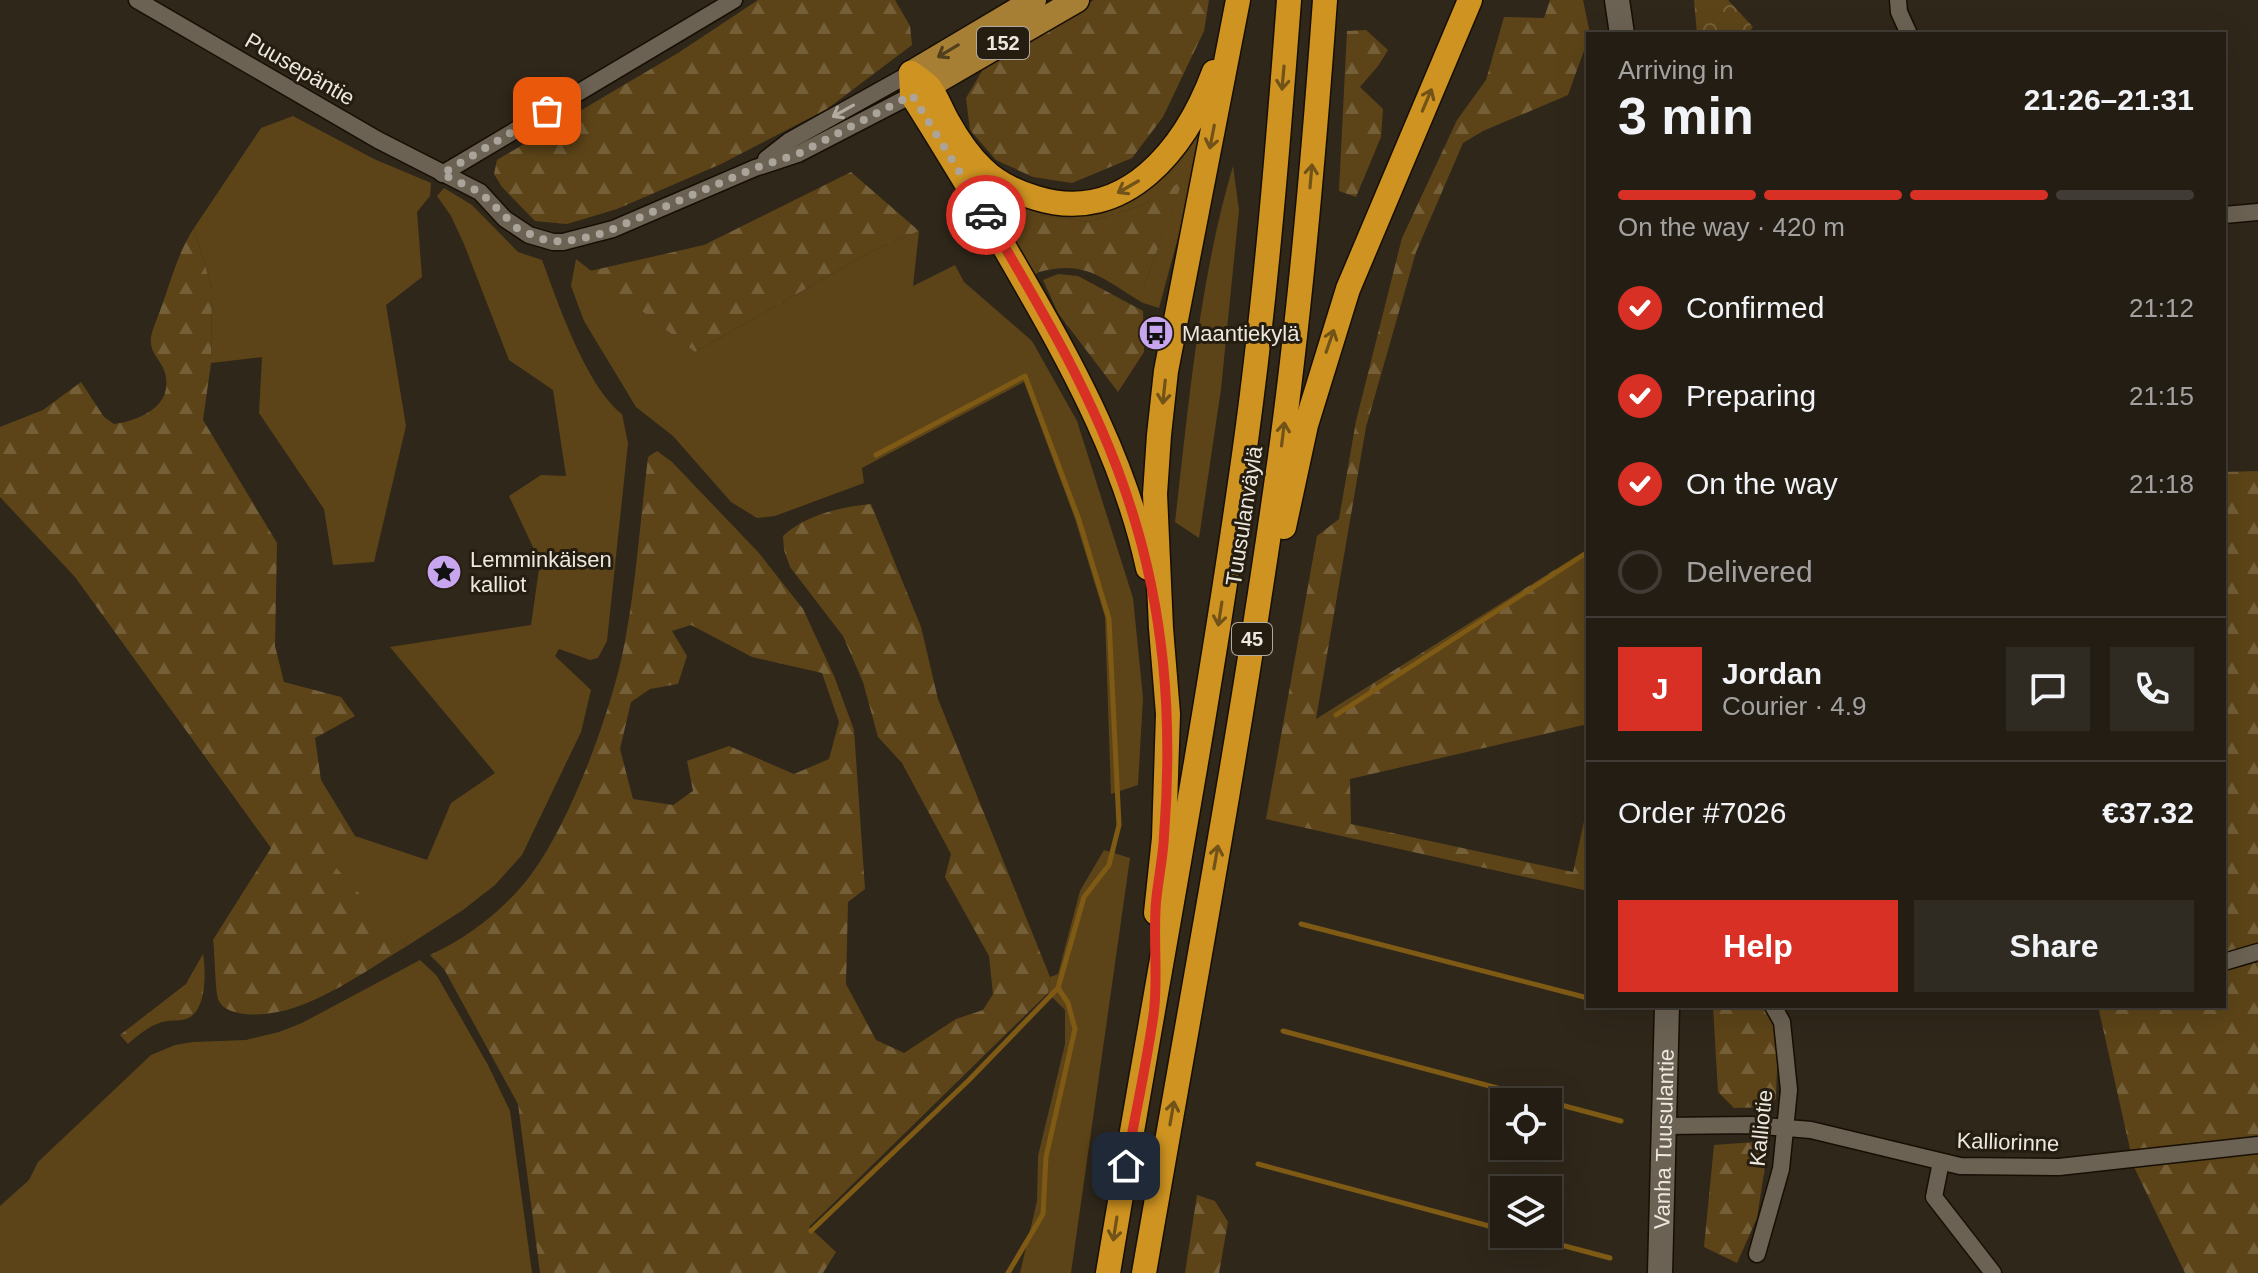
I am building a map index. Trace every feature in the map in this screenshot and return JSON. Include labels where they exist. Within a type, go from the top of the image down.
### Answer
[{"type":"highway","name":"Tuusulanväylä","points":[[1108,1273],[1241,476],[1259,339],[1289,0]]},
{"type":"highway","name":"Tuusulanväylä","points":[[1144,1273],[1240,716],[1280,458],[1295,342],[1325,0]]},
{"type":"highway","points":[[1240,716],[1306,425],[1325,358],[1373,226],[1470,0]]},
{"type":"highway","points":[[917,85],[971,158],[986,173],[1022,194],[1047,202],[1090,202],[1129,189],[1174,148],[1213,76],[1237,2]]},
{"type":"highway","points":[[1154,1010],[1156,903],[1164,838],[1168,714],[1155,494],[1166,371],[1237,2]]},
{"type":"highway","points":[[917,85],[1084,389],[1127,495],[1146,559],[1161,628]]},
{"type":"main road","name":"152","points":[[917,85],[1034,0]]},
{"type":"main road","name":"152","points":[[917,85],[1077,0]]},
{"type":"main road","points":[[1617,0],[1622,32]]},
{"type":"main road","name":"Vanha Tuusulantie","points":[[1660,1273],[1667,1008]]},
{"type":"street","name":"Puusepäntie","points":[[137,0],[378,140],[480,192],[517,228],[553,242],[603,233],[755,168],[789,141],[917,85]]},
{"type":"street","points":[[442,174],[734,0]]},
{"type":"street","points":[[1898,0],[1899,12],[1908,32]]},
{"type":"street","points":[[2226,215],[2258,212]]},
{"type":"street","points":[[2226,961],[2258,952]]},
{"type":"street","name":"Kalliotie","points":[[1757,1254],[1781,1169],[1789,1090],[1782,1022],[1774,1008]]},
{"type":"street","name":"Kalliorinne","points":[[1664,1126],[1811,1130],[1960,1166],[2059,1167],[2258,1145]]},
{"type":"street","points":[[1941,1162],[1934,1197],[1993,1273]]},
{"type":"green space","points":[[758,0],[895,0],[910,26],[912,45],[827,109],[721,164],[617,209],[567,224],[535,221],[502,187],[494,174],[497,160],[678,53]]},
{"type":"green space","points":[[1094,0],[1209,0],[1204,31],[1163,117],[1132,158],[1072,183],[1033,177],[996,160],[970,130],[966,98],[988,61]]},
{"type":"green space","points":[[1550,0],[1583,0],[1590,32],[1586,32],[1586,45],[1568,95],[1483,131],[1463,143],[1416,252],[1366,427],[1316,719],[1586,550],[1586,724],[1350,779],[1351,824],[1573,872],[1586,812],[1586,891],[1266,819],[1317,536],[1339,519],[1356,421],[1402,238],[1457,120],[1486,80],[1504,17],[1544,18]]},
{"type":"green space","points":[[1694,0],[1728,0],[1753,27],[1749,32],[1697,32]]},
{"type":"green space","points":[[1366,30],[1388,50],[1360,87],[1383,109],[1381,137],[1356,197],[1339,191],[1347,31]]},
{"type":"green space","points":[[1208,101],[1190,193],[1159,308],[1143,303],[1143,289],[1182,182],[1146,204],[1089,222],[1011,211],[1039,272],[1031,277],[969,177],[1004,194],[1123,199]]},
{"type":"green space","points":[[293,116],[374,159],[431,183],[430,196],[417,212],[422,277],[386,305],[406,426],[374,562],[333,565],[324,509],[259,413],[262,357],[211,363],[212,289],[194,228],[261,128]]},
{"type":"green space","points":[[1233,166],[1239,210],[1221,389],[1199,538],[1175,522],[1203,298]]},
{"type":"green space","points":[[851,172],[919,231],[876,249],[695,352],[590,271],[704,245]]},
{"type":"green space","points":[[1183,180],[1143,289],[1143,303],[1083,270],[1070,268],[1039,272],[1010,211],[1089,222],[1146,204]]},
{"type":"green space","points":[[444,188],[472,205],[518,252],[542,260],[585,364],[609,401],[622,414],[628,443],[607,641],[598,658],[590,660],[559,649],[555,656],[591,690],[581,732],[522,855],[495,885],[407,946],[328,860],[344,839],[355,836],[427,860],[451,803],[495,773],[390,647],[531,625],[540,562],[509,496],[541,475],[566,476],[553,390],[509,360],[464,244],[437,196]]},
{"type":"green space","points":[[194,228],[212,289],[211,363],[203,420],[277,543],[275,646],[284,682],[341,697],[355,716],[315,738],[321,780],[355,836],[344,840],[329,860],[407,946],[330,992],[287,1010],[266,1014],[238,1013],[221,1004],[213,940],[271,848],[75,577],[0,497],[0,427],[43,410],[81,382],[104,417],[114,424],[135,419],[161,401],[166,382],[164,370],[151,347],[151,337],[179,257]]},
{"type":"green space","points":[[919,231],[913,286],[955,265],[964,282],[1032,341],[1077,421],[1133,598],[1143,698],[1138,785],[1111,794],[1105,617],[1075,519],[1024,382],[862,468],[864,483],[775,516],[757,518],[731,502],[673,436],[636,407],[584,321],[571,286],[576,259],[695,352],[876,249]]},
{"type":"green space","points":[[1058,274],[1078,276],[1143,311],[1144,352],[1118,392],[1058,313],[1043,280]]},
{"type":"green space","points":[[657,451],[672,462],[758,552],[803,609],[834,676],[854,730],[865,889],[848,902],[846,984],[876,1040],[904,1053],[956,1019],[983,1010],[993,994],[989,956],[945,877],[951,854],[902,763],[878,737],[863,682],[843,636],[790,567],[784,550],[783,536],[824,513],[871,504],[921,627],[938,699],[1050,977],[1048,993],[809,1227],[836,1252],[823,1273],[540,1273],[518,1104],[444,969],[430,955],[485,922],[520,888],[545,854],[573,799],[598,737],[623,651],[635,579],[648,457]],"holes":[[[691,625],[752,657],[822,673],[839,722],[829,759],[794,774],[729,746],[687,761],[693,791],[673,805],[633,799],[620,749],[631,702],[650,689],[678,684],[687,656],[672,631]]]},
{"type":"green space","points":[[2258,471],[2258,1273],[2185,1273],[2134,1167],[2098,1008],[2226,1008],[2226,472]]},
{"type":"green space","points":[[1104,850],[1130,858],[1071,1273],[1020,1273],[1037,1201],[1038,1156],[1065,1044],[1065,1010],[1048,993],[1050,977],[1058,974],[1080,891]]},
{"type":"green space","points":[[203,954],[204,990],[193,1015],[184,1020],[156,1024],[128,1044],[120,1035],[186,984]]},
{"type":"green space","points":[[420,960],[437,976],[488,1065],[510,1111],[532,1273],[0,1273],[0,1206],[29,1180],[38,1162],[151,1055],[175,1045],[246,1040],[279,1032],[302,1023]]},
{"type":"green space","points":[[1713,1008],[1769,1008],[1778,1042],[1776,1099],[1767,1107],[1734,1108],[1718,1092]]},
{"type":"green space","points":[[1755,1142],[1766,1160],[1757,1218],[1737,1263],[1704,1247],[1714,1145]]},
{"type":"green space","points":[[1197,1195],[1215,1201],[1228,1222],[1219,1273],[1185,1273]]},
{"type":"waterway","points":[[876,455],[1025,376],[1079,520],[1109,619],[1119,825],[1109,865],[1084,897],[1058,988],[1068,1003],[1075,1029],[1046,1157],[1043,1214],[1008,1273]]},
{"type":"waterway","points":[[1336,715],[1586,553]]},
{"type":"waterway","points":[[1301,924],[1586,997]]},
{"type":"waterway","points":[[811,1231],[969,1080],[1058,988]]},
{"type":"waterway","points":[[1283,1031],[1621,1121]]},
{"type":"waterway","points":[[1258,1164],[1490,1226]]},
{"type":"waterway","points":[[1562,1245],[1610,1258]]},
{"type":"way so far","points":[[547,111],[442,174],[480,192],[517,228],[553,242],[594,236],[755,168],[798,154],[912,95],[986,215]]},
{"type":"place","name":"Maantiekylä","points":[[1156,333]]},
{"type":"place","name":"Lemminkäisen kalliot","points":[[444,572]]},
{"type":"route","points":[[986,215],[1084,389],[1106,440],[1146,559],[1161,628],[1168,714],[1167,769],[1164,838],[1156,903],[1154,1010],[1126,1166]]}]
